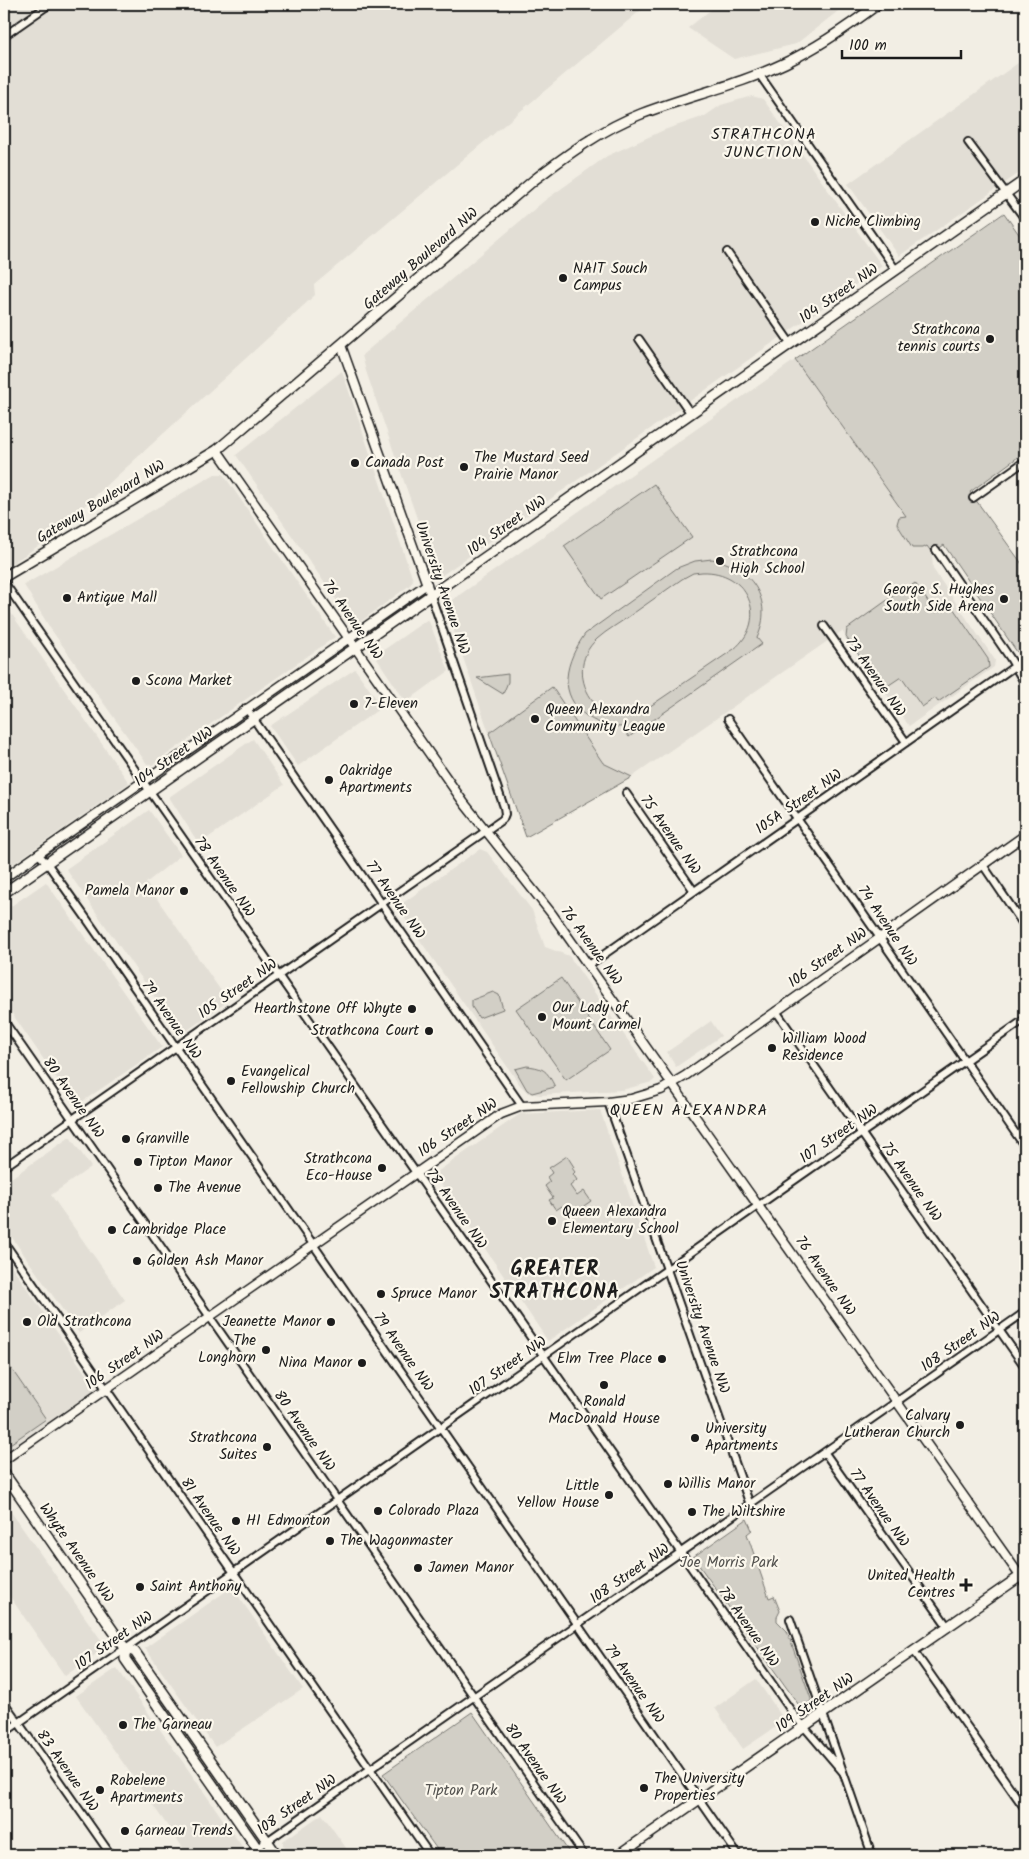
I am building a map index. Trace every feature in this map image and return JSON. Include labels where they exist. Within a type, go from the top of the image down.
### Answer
[{"type":"main road","name":"Gateway Boulevard NW","points":[[4,577],[217,450],[534,180],[588,141],[640,114],[759,74],[807,52],[838,33],[878,4]]},
{"type":"main road","name":"104 Street NW","points":[[4,893],[1025,180]]},
{"type":"main road","name":"Whyte Avenue NW","points":[[4,1473],[125,1648],[135,1652],[277,1855]]},
{"type":"main road","name":"109 Street NW","points":[[619,1855],[914,1651],[1024,1578]]},
{"type":"main road","name":"Whyte Avenue NW","points":[[125,1648],[125,1659],[260,1852]]},
{"type":"street","points":[[4,36],[50,4]]},
{"type":"street","points":[[759,74],[896,270]]},
{"type":"street","points":[[968,142],[1000,188],[1007,194],[1025,219]]},
{"type":"street","points":[[727,252],[790,344]]},
{"type":"street","points":[[639,339],[691,414]]},
{"type":"street","name":"University Avenue NW","points":[[341,345],[427,584],[505,810],[502,821],[486,832]]},
{"type":"street","name":"76 Avenue NW","points":[[217,450],[486,832],[552,914],[897,1402],[1024,1578]]},
{"type":"street","points":[[973,498],[1025,461]]},
{"type":"street","points":[[936,550],[1015,666],[1025,684]]},
{"type":"street","name":"78 Avenue NW","points":[[4,582],[680,1554],[803,1728],[842,1771]]},
{"type":"street","name":"104 Street NW","points":[[4,878],[142,780],[427,584]]},
{"type":"street","name":"73 Avenue NW","points":[[824,626],[906,742]]},
{"type":"street","name":"105A Street NW","points":[[589,966],[1025,659]]},
{"type":"street","name":"77 Avenue NW","points":[[246,708],[522,1106]]},
{"type":"street","name":"74 Avenue NW","points":[[728,719],[1025,1147]]},
{"type":"street","name":"75 Avenue NW","points":[[626,793],[694,892]]},
{"type":"street","name":"105 Street NW","points":[[4,1167],[486,832]]},
{"type":"street","name":"106 Street NW","points":[[4,1460],[501,1114],[522,1106],[608,1102],[661,1090],[1025,835]]},
{"type":"street","name":"79 Avenue NW","points":[[38,854],[47,863],[176,1047],[738,1855]]},
{"type":"street","points":[[983,865],[1025,927]]},
{"type":"street","name":"75 Avenue NW","points":[[776,1011],[1025,1367]]},
{"type":"street","name":"107 Street NW","points":[[4,1733],[1025,1019]]},
{"type":"street","name":"80 Avenue NW","points":[[4,1021],[584,1855]]},
{"type":"street","name":"University Avenue NW","points":[[608,1102],[750,1505]]},
{"type":"street","name":"81 Avenue NW","points":[[4,1242],[430,1855]]},
{"type":"street","name":"108 Street NW","points":[[247,1855],[260,1852],[267,1841],[1025,1312]]},
{"type":"street","name":"77 Avenue NW","points":[[825,1453],[948,1628]]},
{"type":"street","points":[[790,1619],[872,1855]]},
{"type":"street","points":[[914,1651],[1025,1809]]},
{"type":"street","name":"83 Avenue NW","points":[[4,1702],[111,1855]]},
{"type":"shaded area","points":[[4,4],[648,4],[314,285],[315,295],[47,540],[4,569]]},
{"type":"shaded area","points":[[718,4],[847,4],[796,44],[734,59],[688,28]]},
{"type":"shaded area","points":[[1025,58],[1025,169],[899,256],[848,184]]},
{"type":"shaded area","points":[[752,96],[763,99],[882,266],[438,578],[362,355],[544,201],[607,156],[664,130],[705,116],[721,105]]},
{"type":"shaded area","name":"Strathcona High School","points":[[795,360],[932,553],[933,569],[995,660],[994,667],[909,726],[842,631],[632,777],[603,763],[552,688],[489,733],[445,605]]},
{"type":"shaded area","points":[[342,371],[413,580],[410,585],[356,625],[353,624],[236,455]]},
{"type":"shaded area","points":[[215,474],[223,474],[335,637],[152,765],[147,764],[50,628],[24,585]]},
{"type":"shaded area","points":[[4,603],[129,783],[4,870]]},
{"type":"shaded area","points":[[428,619],[449,671],[406,702],[375,656]]},
{"type":"shaded area","points":[[355,669],[382,707],[298,766],[270,726]]},
{"type":"shaded area","points":[[253,739],[284,785],[199,844],[169,797]]},
{"type":"shaded area","points":[[149,810],[181,855],[146,883],[228,1001],[181,1035],[66,869]]},
{"type":"shaded area","name":"Our Lady of Mount Carmel","points":[[480,849],[487,852],[532,910],[545,947],[569,956],[655,1079],[652,1082],[622,1090],[540,1095],[528,1093],[520,1085],[397,907]]},
{"type":"shaded area","points":[[46,882],[162,1047],[76,1106],[4,1002],[4,911]]},
{"type":"shaded area","points":[[711,1021],[721,1036],[676,1067],[667,1052]]},
{"type":"shaded area","name":"Queen Alexandra Elementary School","points":[[600,1110],[654,1267],[548,1341],[434,1174],[520,1114]]},
{"type":"shaded area","points":[[70,1137],[91,1167],[51,1195],[125,1300],[79,1333],[4,1226],[4,1183]]},
{"type":"shaded area","name":"Old Strathcona","points":[[4,1255],[96,1389],[4,1452]]},
{"type":"shaded area","points":[[4,1502],[106,1647],[65,1676],[4,1588]]},
{"type":"shaded area","points":[[232,1587],[303,1689],[215,1747],[145,1648]]},
{"type":"shaded area","points":[[117,1668],[248,1855],[188,1855],[76,1696]]},
{"type":"shaded area","points":[[756,1679],[785,1721],[743,1749],[715,1708]]},
{"type":"shaded area","points":[[322,1814],[351,1855],[290,1855],[283,1845],[283,1841]]},
{"type":"green space","points":[[1004,213],[1025,243],[1025,328],[1023,330],[1025,334],[1025,452],[970,492],[1025,568],[1025,646],[1017,652],[944,545],[932,553],[927,546],[912,548],[897,524],[899,517],[906,516],[795,360]]},
{"type":"green space","points":[[654,484],[692,537],[601,599],[564,546]]},
{"type":"green space","points":[[712,559],[726,563],[748,577],[756,587],[761,598],[762,624],[757,638],[762,644],[629,737],[622,727],[602,724],[592,720],[571,699],[567,678],[573,655],[585,634],[677,568],[695,561]],"holes":[[[693,573],[718,574],[731,579],[748,598],[752,611],[751,624],[745,637],[734,649],[640,713],[621,715],[609,713],[598,707],[585,687],[582,670],[586,653],[597,639]]]},
{"type":"green space","points":[[915,583],[936,613],[949,602],[988,659],[989,667],[938,702],[935,698],[922,707],[901,677],[883,689],[846,637],[847,629],[900,591],[901,593]]},
{"type":"green space","points":[[508,674],[508,682],[503,694],[477,678]]},
{"type":"green space","points":[[552,687],[603,763],[632,777],[526,837],[489,733]]},
{"type":"green space","points":[[561,978],[610,1050],[566,1080],[516,1009]]},
{"type":"green space","points":[[493,992],[499,995],[503,1009],[479,1018],[472,1007],[472,1000]]},
{"type":"green space","points":[[527,1066],[545,1071],[555,1087],[532,1093],[527,1090],[515,1069]]},
{"type":"green space","points":[[567,1156],[574,1167],[572,1168],[575,1172],[573,1174],[577,1180],[570,1186],[577,1196],[584,1191],[591,1201],[575,1215],[572,1211],[567,1214],[562,1206],[556,1210],[549,1200],[553,1198],[545,1186],[550,1182],[547,1177],[552,1173],[549,1168]]},
{"type":"green space","points":[[6,1361],[46,1419],[7,1446],[4,1442],[4,1363]]},
{"type":"green space","name":"Joe Morris Park","points":[[747,1519],[752,1530],[747,1534],[769,1598],[774,1596],[780,1611],[777,1621],[787,1631],[811,1699],[801,1708],[693,1557]]},
{"type":"green space","name":"Tipton Park","points":[[472,1712],[571,1855],[441,1855],[383,1774]]},
{"type":"place","name":"Niche Climbing","points":[[815,222]]},
{"type":"place","name":"NAIT Souch Campus","points":[[563,278]]},
{"type":"place","name":"Strathcona tennis courts","points":[[990,339]]},
{"type":"place","name":"Canada Post","points":[[355,463]]},
{"type":"place","name":"The Mustard Seed Prairie Manor","points":[[464,467]]},
{"type":"place","name":"Strathcona High School","points":[[720,561]]},
{"type":"place","name":"Antique Mall","points":[[67,598]]},
{"type":"place","name":"George S. Hughes South Side Arena","points":[[1004,599]]},
{"type":"place","name":"Scona Market","points":[[136,681]]},
{"type":"place","name":"7-Eleven","points":[[354,704]]},
{"type":"place","name":"Queen Alexandra Community League","points":[[535,719]]},
{"type":"place","name":"Oakridge Apartments","points":[[329,780]]},
{"type":"place","name":"Pamela Manor","points":[[184,891]]},
{"type":"place","name":"Hearthstone Off Whyte","points":[[412,1009]]},
{"type":"place","name":"Our Lady of Mount Carmel","points":[[542,1017]]},
{"type":"place","name":"Strathcona Court","points":[[429,1031]]},
{"type":"place","name":"William Wood Residence","points":[[772,1048]]},
{"type":"place","name":"Evangelical Fellowship Church","points":[[231,1081]]},
{"type":"place","name":"Granville","points":[[126,1139]]},
{"type":"place","name":"Tipton Manor","points":[[138,1162]]},
{"type":"place","name":"Strathcona Eco-House","points":[[382,1168]]},
{"type":"place","name":"The Avenue","points":[[158,1188]]},
{"type":"place","name":"Queen Alexandra Elementary School","points":[[552,1221]]},
{"type":"place","name":"Cambridge Place","points":[[112,1230]]},
{"type":"place","name":"Golden Ash Manor","points":[[137,1261]]},
{"type":"place","name":"Spruce Manor","points":[[381,1294]]},
{"type":"place","name":"Old Strathcona","points":[[27,1322]]},
{"type":"place","name":"Jeanette Manor","points":[[331,1322]]},
{"type":"place","name":"The Longhorn","points":[[266,1350]]},
{"type":"place","name":"Elm Tree Place","points":[[662,1359]]},
{"type":"place","name":"Nina Manor","points":[[362,1363]]},
{"type":"place","name":"Ronald MacDonald House","points":[[604,1385]]},
{"type":"place","name":"Calvary Lutheran Church","points":[[960,1425]]},
{"type":"place","name":"University Apartments","points":[[695,1438]]},
{"type":"place","name":"Strathcona Suites","points":[[267,1447]]},
{"type":"place","name":"Willis Manor","points":[[668,1484]]},
{"type":"place","name":"Little Yellow House","points":[[609,1495]]},
{"type":"place","name":"Colorado Plaza","points":[[378,1511]]},
{"type":"place","name":"The Wiltshire","points":[[692,1512]]},
{"type":"place","name":"HI Edmonton","points":[[236,1521]]},
{"type":"place","name":"The Wagonmaster","points":[[330,1541]]},
{"type":"place","name":"Jamen Manor","points":[[418,1568]]},
{"type":"place","name":"United Health Centres","points":[[966,1585]]},
{"type":"place","name":"Saint Anthony","points":[[140,1587]]},
{"type":"place","name":"The Garneau","points":[[123,1725]]},
{"type":"place","name":"The University Properties","points":[[644,1788]]},
{"type":"place","name":"Robelene Apartments","points":[[100,1790]]},
{"type":"place","name":"Garneau Trends","points":[[125,1831]]},
{"type":"district","name":"STRATHCONA JUNCTION","points":[[764,143]]},
{"type":"district","name":"QUEEN ALEXANDRA","points":[[689,1110]]},
{"type":"district","name":"GREATER STRATHCONA","points":[[555,1282]]}]
